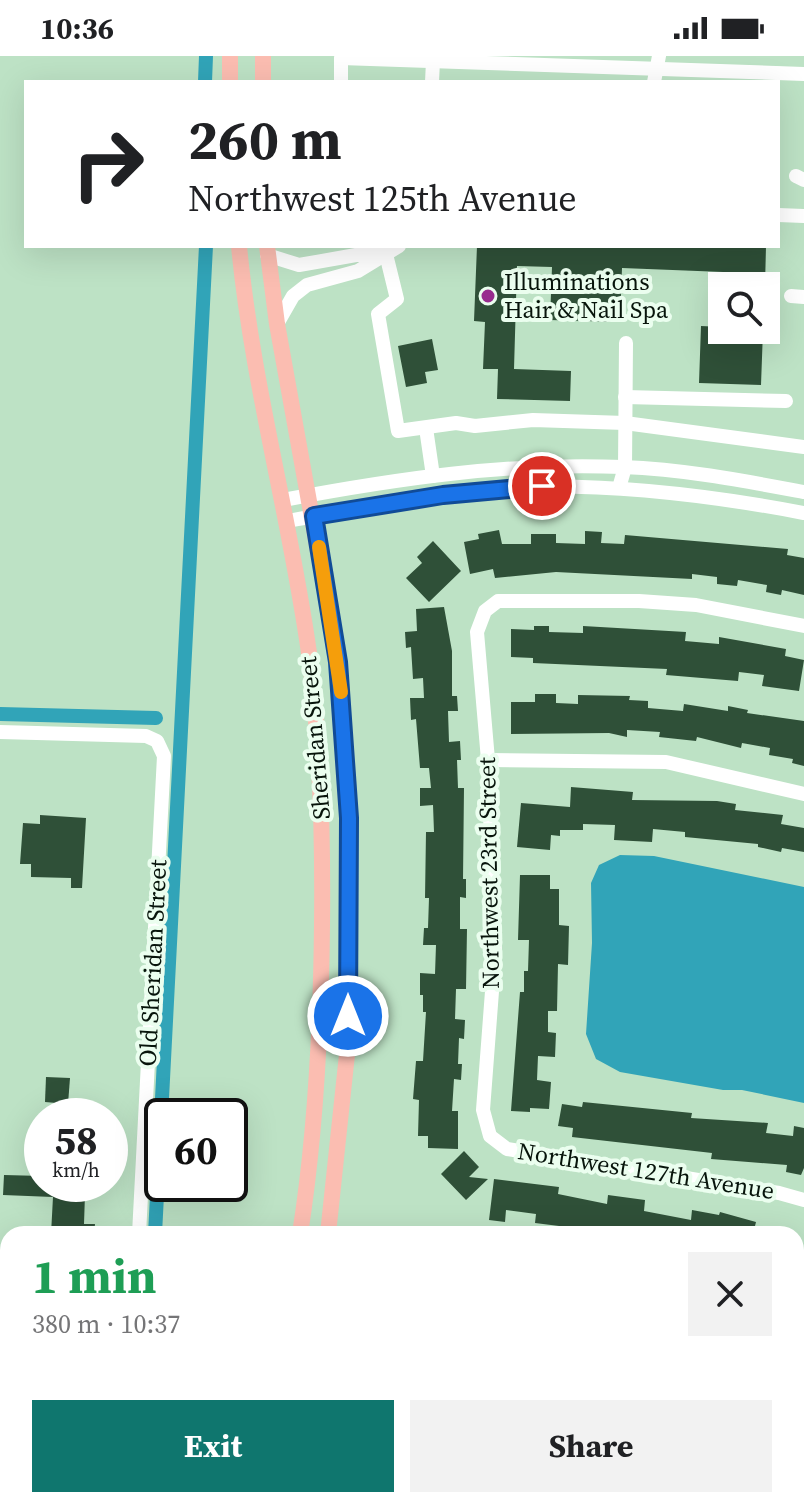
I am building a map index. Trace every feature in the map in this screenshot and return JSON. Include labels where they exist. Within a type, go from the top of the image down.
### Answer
[{"type":"main road","points":[[230,56],[230,80]]},
{"type":"main road","points":[[263,56],[263,80]]},
{"type":"main road","name":"Sheridan Street","points":[[239,248],[249,325],[309,654],[323,811],[321,1034],[301,1226]]},
{"type":"main road","name":"Sheridan Street","points":[[267,250],[277,324],[338,662],[349,818],[348,1045],[329,1226]]},
{"type":"street","points":[[341,80],[341,58],[655,65],[804,74]]},
{"type":"street","points":[[432,80],[433,61]]},
{"type":"street","points":[[780,215],[804,216]]},
{"type":"street","points":[[267,250],[299,265],[385,251]]},
{"type":"street","points":[[277,324],[293,296],[307,285],[358,271],[385,251]]},
{"type":"street","points":[[385,251],[397,299],[378,314],[398,431],[456,423],[475,426],[533,420],[625,423],[804,447]]},
{"type":"street","points":[[619,488],[625,467],[626,343]]},
{"type":"street","points":[[625,397],[786,401]]},
{"type":"street","points":[[426,428],[433,476]]},
{"type":"street","points":[[283,500],[494,469],[625,467],[747,481],[804,492]]},
{"type":"street","points":[[287,521],[496,488],[619,488],[745,502],[804,513]]},
{"type":"street","name":"Northwest 23rd Street","points":[[490,1136],[483,1110],[495,952],[488,760],[477,632],[485,611],[498,601],[639,601],[696,605],[804,626]]},
{"type":"street","name":"Old Sheridan Street","points":[[0,732],[146,736],[157,741],[164,756],[139,1226]]},
{"type":"street","points":[[488,760],[666,762],[804,794]]},
{"type":"street","name":"Northwest 127th Avenue","points":[[490,1136],[507,1149],[779,1193],[804,1200]]},
{"type":"water","points":[[620,855],[654,856],[804,887],[804,1103],[742,1090],[723,1090],[620,1072],[596,1059],[586,1034],[592,943],[591,883],[599,865]]},
{"type":"building","points":[[477,248],[766,248],[765,272],[622,268],[620,322],[550,320],[552,267],[517,266],[514,369],[571,371],[570,401],[497,399],[498,369],[483,369],[485,322],[474,321]]},
{"type":"building","points":[[701,326],[708,326],[708,344],[762,344],[761,385],[699,383]]},
{"type":"building","points":[[432,339],[438,370],[425,372],[427,383],[406,387],[398,346]]},
{"type":"building","points":[[499,530],[502,544],[531,544],[531,534],[556,534],[556,543],[585,544],[585,531],[602,532],[601,543],[624,544],[625,535],[788,549],[787,555],[804,558],[804,595],[782,590],[781,595],[766,592],[767,585],[738,580],[737,586],[717,584],[717,577],[692,574],[692,579],[556,572],[495,578],[493,569],[470,574],[464,542],[479,539],[478,534]]},
{"type":"building","points":[[433,541],[461,571],[429,602],[406,578],[422,563],[417,557]]},
{"type":"building","points":[[444,607],[452,651],[452,696],[457,696],[458,711],[448,711],[449,742],[460,741],[458,788],[464,788],[463,879],[466,879],[466,898],[460,897],[460,929],[467,929],[466,989],[456,989],[455,1019],[465,1020],[464,1039],[459,1038],[461,1080],[454,1079],[452,1111],[458,1111],[458,1149],[428,1148],[428,1136],[418,1136],[419,1100],[413,1099],[416,1061],[423,1061],[426,1012],[423,1012],[423,995],[420,995],[420,973],[435,974],[436,945],[423,945],[424,928],[428,928],[429,898],[425,898],[426,832],[434,832],[433,805],[420,806],[420,788],[431,788],[429,768],[420,768],[416,719],[411,720],[410,698],[424,698],[423,678],[413,679],[411,647],[406,648],[405,632],[417,631],[416,609]]},
{"type":"building","points":[[534,626],[549,626],[549,632],[583,633],[583,626],[686,632],[685,641],[719,644],[719,637],[786,649],[785,656],[804,660],[799,691],[762,686],[764,675],[739,672],[738,681],[666,675],[667,669],[533,663],[533,658],[511,657],[511,629],[534,630]]},
{"type":"building","points":[[535,694],[556,694],[556,703],[578,704],[578,695],[630,696],[629,700],[648,701],[648,708],[683,711],[684,704],[728,711],[728,706],[748,710],[747,713],[804,721],[804,766],[792,763],[793,759],[769,755],[770,748],[742,743],[741,748],[697,737],[696,741],[659,737],[660,732],[627,730],[627,737],[609,733],[511,734],[511,702],[535,702]]},
{"type":"building","points":[[571,787],[633,792],[632,800],[717,801],[736,804],[735,810],[783,815],[781,824],[804,828],[804,852],[782,848],[781,852],[758,847],[758,844],[685,837],[685,832],[653,829],[652,842],[614,840],[615,825],[583,824],[583,830],[560,830],[560,836],[551,835],[550,850],[517,847],[521,803],[570,807]]},
{"type":"building","points":[[40,815],[86,818],[82,888],[71,888],[71,878],[31,877],[31,864],[20,864],[23,823],[40,824]]},
{"type":"building","points":[[520,875],[550,875],[550,889],[559,889],[559,925],[569,926],[568,965],[558,964],[557,1011],[548,1011],[548,1032],[556,1033],[555,1057],[538,1056],[537,1080],[551,1082],[549,1109],[530,1108],[530,1112],[511,1111],[520,992],[524,992],[524,971],[528,971],[529,940],[518,940]]},
{"type":"building","points":[[46,1077],[70,1078],[68,1098],[45,1098]]},
{"type":"building","points":[[583,1102],[692,1113],[691,1118],[768,1123],[766,1133],[793,1136],[794,1126],[804,1128],[804,1168],[801,1175],[786,1172],[787,1165],[711,1159],[712,1153],[572,1137],[573,1128],[558,1126],[562,1104],[582,1107]]},
{"type":"building","points":[[464,1151],[479,1167],[469,1177],[488,1179],[466,1200],[441,1174]]},
{"type":"building","points":[[4,1175],[24,1176],[24,1196],[3,1195]]},
{"type":"building","points":[[494,1179],[559,1187],[558,1194],[607,1204],[608,1195],[645,1200],[644,1211],[691,1220],[692,1210],[719,1215],[720,1212],[756,1222],[755,1226],[559,1226],[535,1223],[536,1214],[506,1210],[505,1222],[489,1220]]},
{"type":"building","points":[[53,1202],[85,1202],[84,1224],[95,1224],[95,1226],[51,1226]]},
{"type":"waterway","points":[[205,80],[206,56]]},
{"type":"waterway","points":[[155,1226],[206,248]]},
{"type":"waterway","points":[[0,714],[156,718]]},
{"type":"slow traffic","points":[[319,547],[341,692]]},
{"type":"place","name":"Illuminations Hair & Nail Spa","points":[[488,296]]},
{"type":"route","points":[[348,1016],[349,818],[338,662],[314,516],[496,488],[542,486]]}]
